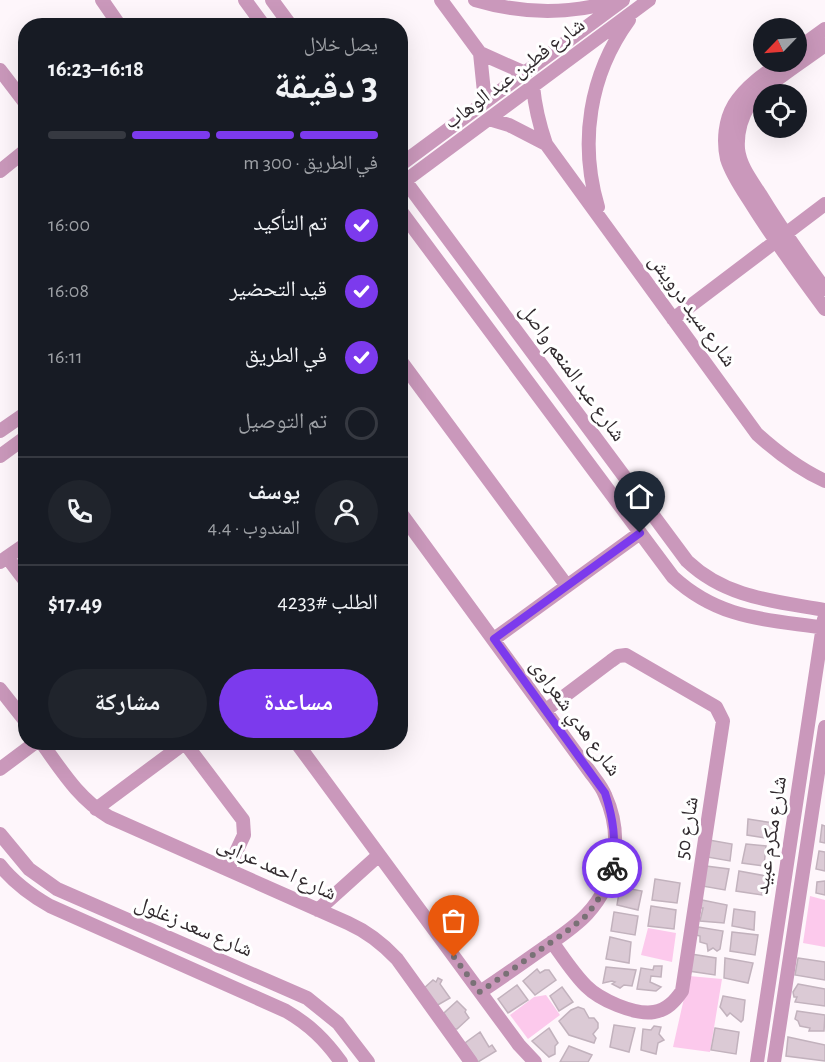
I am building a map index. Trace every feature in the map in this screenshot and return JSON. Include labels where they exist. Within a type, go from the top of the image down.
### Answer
[{"type":"street","points":[[102,0],[114,18]]},
{"type":"street","points":[[245,0],[258,18]]},
{"type":"street","points":[[272,0],[285,18]]},
{"type":"street","points":[[441,0],[480,53],[525,73]]},
{"type":"street","points":[[475,0],[506,8],[536,12],[596,7],[622,0]]},
{"type":"street","name":"شارع فطين عبد الوهاب","points":[[408,159],[622,0]]},
{"type":"street","points":[[601,218],[592,187],[588,156],[588,124],[592,103],[604,63],[618,34],[643,4]]},
{"type":"street","name":"شارع فطين عبد الوهاب","points":[[408,174],[489,119],[643,4]]},
{"type":"street","points":[[807,42],[825,29]]},
{"type":"street","points":[[825,45],[750,104],[742,118],[738,134],[738,151],[743,167],[780,238],[825,289]]},
{"type":"street","points":[[480,53],[485,102]]},
{"type":"street","points":[[0,70],[18,94]]},
{"type":"street","points":[[769,72],[743,93],[730,115],[725,140],[726,157],[732,173],[780,238],[825,309]]},
{"type":"street","name":"شارع سيد درويش","points":[[533,86],[534,106],[546,144],[758,434],[777,452],[800,468],[825,481]]},
{"type":"street","name":"شارع سيد درويش","points":[[489,119],[509,125],[546,144]]},
{"type":"street","points":[[0,171],[18,156]]},
{"type":"street","name":"شارع عبد المنعم واصل","points":[[408,184],[677,548],[699,573],[713,582],[744,595],[824,620]]},
{"type":"street","points":[[408,212],[415,212],[421,202]]},
{"type":"street","points":[[673,319],[825,204]]},
{"type":"street","name":"شارع عبد المنعم واصل","points":[[408,220],[673,578],[702,601],[719,609],[742,615],[824,620]]},
{"type":"street","points":[[408,371],[567,586]]},
{"type":"street","points":[[558,422],[575,410]]},
{"type":"street","points":[[0,431],[18,419]]},
{"type":"street","points":[[1,452],[18,442]]},
{"type":"street","name":"شارع هدي شعراوى","points":[[408,523],[605,793],[613,818],[616,844],[612,870],[602,894],[587,915],[480,992]]},
{"type":"street","points":[[494,639],[640,533]]},
{"type":"street","points":[[18,550],[3,560],[18,574]]},
{"type":"street","name":"شارع مكرم عبيد","points":[[757,1062],[824,620]]},
{"type":"street","name":"شارع 50","points":[[546,710],[618,656],[626,656],[716,707],[723,721],[682,991],[675,1001],[665,1009],[653,1013],[641,1012],[605,1000],[587,987],[552,942]]},
{"type":"street","points":[[0,688],[18,712]]},
{"type":"street","name":"شارع مكرم عبيد","points":[[774,1062],[821,771],[825,727]]},
{"type":"street","points":[[0,768],[25,750]]},
{"type":"street","name":"شارع احمد عرابى","points":[[47,750],[84,800],[109,817],[367,932],[397,959],[471,1062]]},
{"type":"street","points":[[96,809],[176,750]]},
{"type":"street","points":[[191,750],[243,820],[244,835],[228,869]]},
{"type":"street","points":[[302,750],[519,1045],[535,1062]]},
{"type":"street","name":"شارع سعد زغلول","points":[[0,834],[29,869],[57,890],[307,998],[338,1023],[368,1062]]},
{"type":"street","points":[[318,910],[379,855]]},
{"type":"street","name":"شارع سعد زغلول","points":[[0,865],[16,883],[50,906],[302,1020],[316,1031],[341,1062]]},
{"type":"street","points":[[212,978],[215,965],[220,960]]},
{"type":"street","points":[[247,994],[253,990],[259,976]]},
{"type":"shaded area","points":[[810,896],[825,900],[825,947],[803,943]]},
{"type":"shaded area","points":[[648,928],[676,933],[672,962],[641,955]]},
{"type":"shaded area","points":[[689,976],[722,979],[710,1052],[673,1047]]},
{"type":"shaded area","points":[[546,995],[560,1015],[528,1039],[510,1015],[534,997]]},
{"type":"building","points":[[748,819],[773,823],[771,839],[747,835]]},
{"type":"building","points":[[822,825],[825,826],[825,843],[820,842]]},
{"type":"building","points":[[709,840],[732,844],[730,861],[707,857]]},
{"type":"building","points":[[746,844],[766,846],[764,866],[742,863]]},
{"type":"building","points":[[819,851],[825,852],[825,871],[816,869]]},
{"type":"building","points":[[706,866],[729,869],[725,890],[702,886]]},
{"type":"building","points":[[739,871],[766,876],[762,895],[736,891]]},
{"type":"building","points":[[655,879],[680,883],[677,903],[652,900]]},
{"type":"building","points":[[825,881],[825,895],[816,893],[817,882]]},
{"type":"building","points":[[620,887],[642,891],[638,910],[617,905]]},
{"type":"building","points":[[702,900],[727,905],[724,923],[700,921]]},
{"type":"building","points":[[651,906],[676,910],[674,929],[648,926]]},
{"type":"building","points":[[734,909],[755,912],[754,930],[732,926]]},
{"type":"building","points":[[614,912],[638,916],[635,935],[611,931]]},
{"type":"building","points":[[698,927],[723,931],[720,949],[717,951],[713,948],[708,951],[707,944],[700,942],[700,936],[696,935]]},
{"type":"building","points":[[732,932],[758,935],[755,955],[730,951]]},
{"type":"building","points":[[610,937],[631,942],[629,963],[606,959]]},
{"type":"building","points":[[691,954],[716,958],[715,975],[689,971]]},
{"type":"building","points":[[725,958],[753,963],[748,983],[724,978]]},
{"type":"building","points":[[798,958],[825,962],[825,980],[795,975]]},
{"type":"building","points":[[654,966],[662,966],[661,977],[651,976],[650,982],[661,987],[656,991],[637,989],[641,968],[653,970]]},
{"type":"building","points":[[606,967],[636,970],[632,986],[624,985],[620,988],[612,984],[615,982],[612,981],[603,983]]},
{"type":"building","points":[[537,969],[540,973],[549,970],[556,980],[535,995],[523,981]]},
{"type":"building","points":[[438,978],[442,980],[440,984],[450,998],[436,1006],[422,990],[433,980],[436,982]]},
{"type":"building","points":[[798,984],[825,989],[825,1006],[795,1002],[797,997],[794,997],[793,992]]},
{"type":"building","points":[[517,985],[528,1000],[508,1013],[498,999]]},
{"type":"building","points":[[562,987],[573,1002],[559,1011],[550,996]]},
{"type":"building","points":[[723,996],[745,1000],[741,1022],[730,1013],[727,1016],[720,1007]]},
{"type":"building","points":[[457,1001],[466,1010],[469,1018],[457,1029],[453,1029],[444,1013]]},
{"type":"building","points":[[578,1007],[584,1009],[589,1018],[594,1018],[598,1023],[598,1028],[593,1034],[596,1038],[594,1043],[569,1035],[559,1021]]},
{"type":"building","points":[[797,1011],[825,1015],[824,1031],[809,1031],[810,1028],[800,1026],[795,1019]]},
{"type":"building","points":[[614,1025],[635,1028],[629,1052],[610,1047]]},
{"type":"building","points":[[654,1026],[661,1027],[659,1034],[664,1040],[658,1043],[656,1054],[641,1050],[643,1029],[651,1030]]},
{"type":"building","points":[[549,1028],[558,1043],[555,1046],[555,1054],[549,1057],[532,1041]]},
{"type":"building","points":[[715,1028],[739,1032],[736,1054],[711,1050]]},
{"type":"building","points":[[480,1032],[489,1047],[492,1045],[496,1051],[478,1062],[465,1043]]},
{"type":"building","points":[[788,1037],[825,1045],[825,1061],[786,1056]]},
{"type":"building","points":[[569,1046],[592,1055],[588,1062],[560,1062]]},
{"type":"way so far","points":[[454,957],[480,992],[587,915],[602,894],[612,868]]},
{"type":"route","points":[[612,868],[616,844],[615,831],[605,793],[494,639],[640,533]]}]
